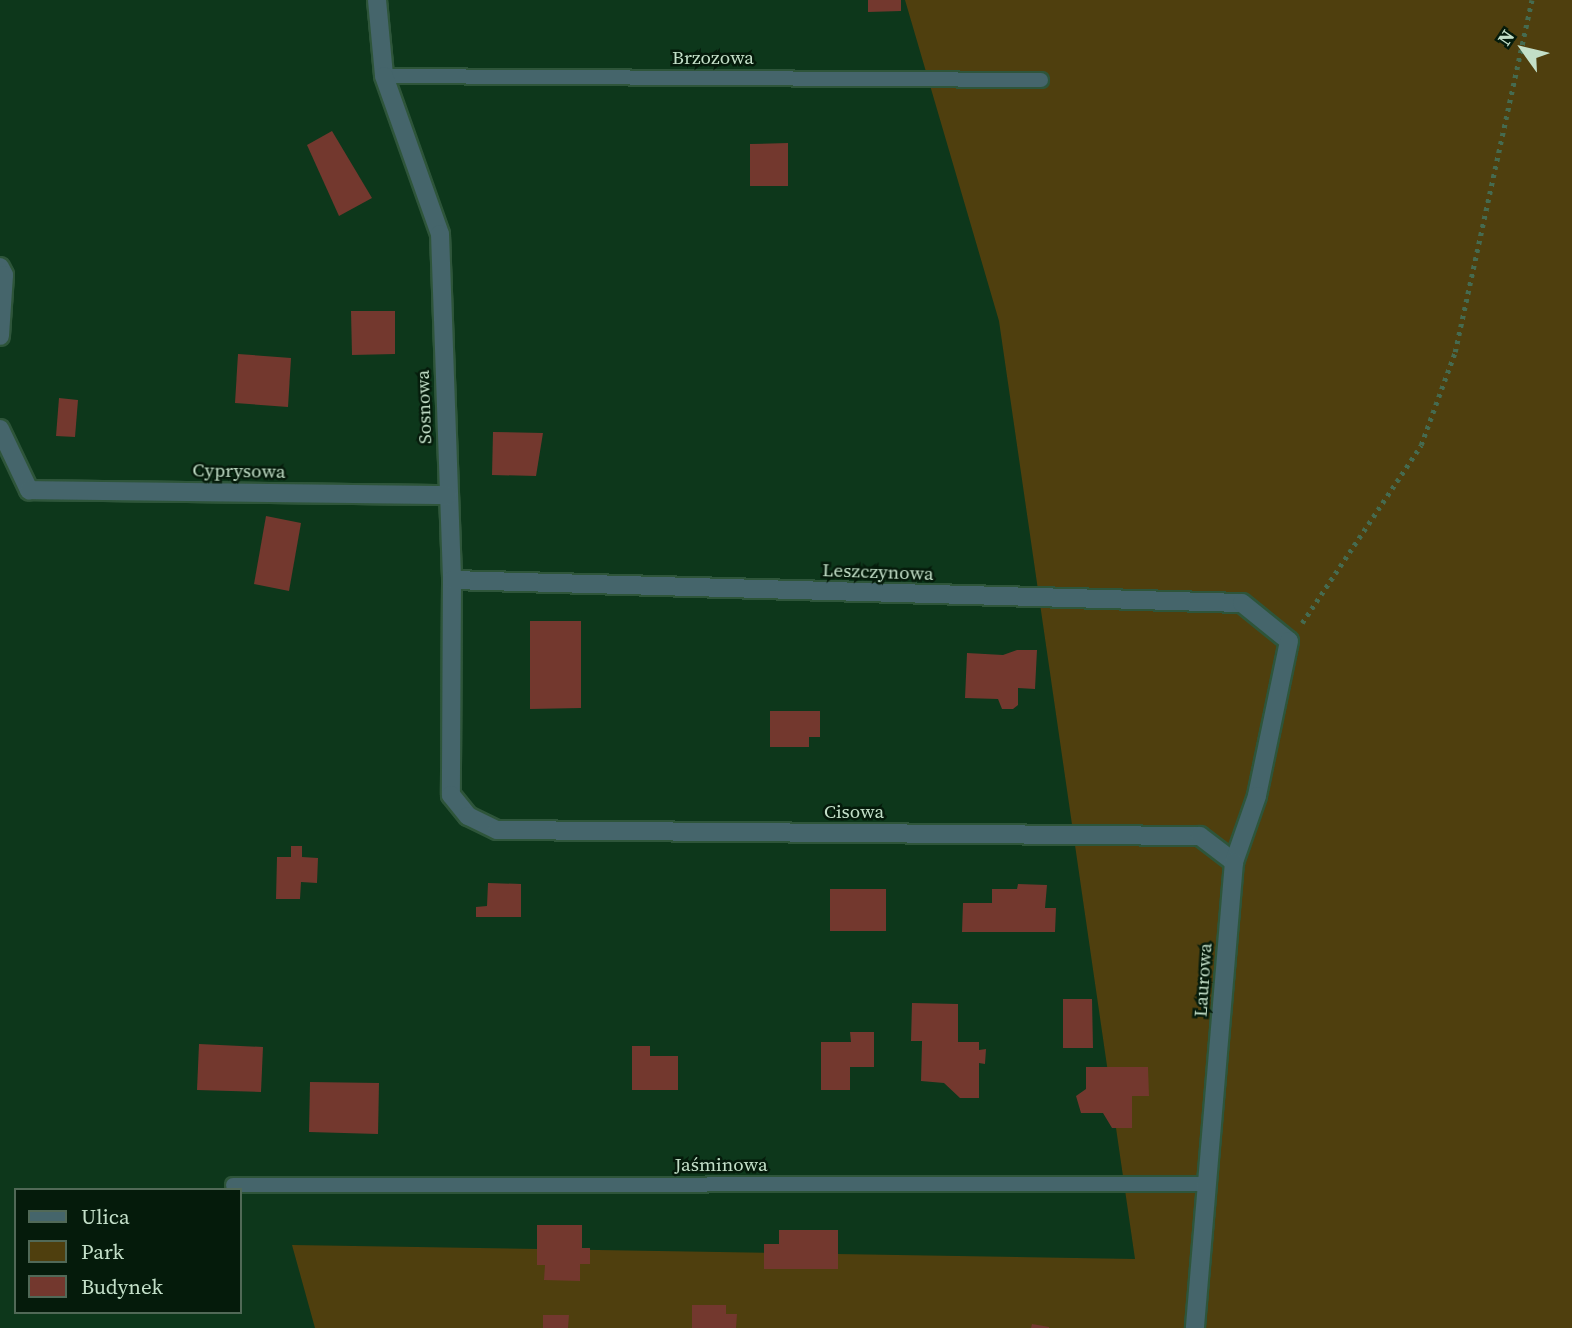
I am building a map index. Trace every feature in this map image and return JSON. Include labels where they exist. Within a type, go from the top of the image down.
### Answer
[{"type":"street","name":"Sosnowa","points":[[377,0],[384,76],[440,234],[452,580],[451,795],[468,816]]},
{"type":"street","points":[[0,267],[4,275],[0,336]]},
{"type":"street","name":"Cyprysowa","points":[[0,429],[29,489],[448,495]]},
{"type":"street","name":"Leszczynowa","points":[[452,580],[1242,603],[1289,641]]},
{"type":"street","name":"Laurowa","points":[[1195,1328],[1234,862],[1257,796],[1289,641]]},
{"type":"street","name":"Cisowa","points":[[468,816],[497,830],[1200,836],[1234,862]]},
{"type":"lane","name":"Brzozowa","points":[[384,76],[1041,80]]},
{"type":"lane","name":"Jaśminowa","points":[[233,1185],[1208,1184]]},
{"type":"path","points":[[1289,641],[1421,444],[1455,352],[1532,0]]},
{"type":"green space","points":[[905,0],[1572,0],[1572,1328],[315,1328],[292,1245],[1135,1259],[999,321]]},
{"type":"building","points":[[868,0],[901,0],[901,11],[868,12]]},
{"type":"building","points":[[332,131],[372,198],[339,216],[307,145]]},
{"type":"building","points":[[788,143],[788,186],[750,186],[750,144]]},
{"type":"building","points":[[351,311],[395,311],[395,354],[352,355]]},
{"type":"building","points":[[238,354],[291,358],[288,407],[235,403]]},
{"type":"building","points":[[59,398],[78,400],[75,437],[56,436]]},
{"type":"building","points":[[493,432],[543,433],[536,476],[492,475]]},
{"type":"building","points":[[266,516],[301,523],[289,591],[254,584]]},
{"type":"building","points":[[530,621],[581,621],[581,708],[530,709]]},
{"type":"building","points":[[1017,650],[1037,650],[1035,689],[1018,688],[1018,705],[1013,709],[1002,709],[998,699],[965,698],[967,653],[1003,655]]},
{"type":"building","points":[[770,711],[820,711],[820,737],[809,737],[809,747],[770,747]]},
{"type":"building","points":[[291,846],[302,846],[302,857],[318,858],[317,883],[301,882],[300,899],[276,899],[277,857],[291,857]]},
{"type":"building","points":[[488,883],[521,884],[521,917],[476,917],[476,907],[487,906]]},
{"type":"building","points":[[1018,884],[1047,885],[1045,908],[1056,908],[1055,932],[962,932],[963,903],[992,903],[992,889],[1017,889]]},
{"type":"building","points":[[830,889],[886,889],[886,931],[830,931]]},
{"type":"building","points":[[1063,999],[1092,999],[1093,1048],[1063,1048]]},
{"type":"building","points":[[912,1003],[958,1004],[958,1042],[979,1042],[979,1050],[986,1049],[985,1064],[979,1063],[979,1098],[960,1098],[944,1083],[921,1081],[922,1041],[911,1041]]},
{"type":"building","points":[[850,1032],[874,1032],[874,1067],[850,1067],[850,1090],[821,1090],[821,1042],[851,1042]]},
{"type":"building","points":[[199,1044],[263,1047],[261,1092],[197,1090]]},
{"type":"building","points":[[632,1046],[650,1046],[650,1056],[678,1056],[678,1090],[632,1090]]},
{"type":"building","points":[[1086,1067],[1148,1067],[1149,1096],[1132,1096],[1132,1128],[1112,1128],[1103,1113],[1081,1113],[1076,1096],[1086,1089]]},
{"type":"building","points":[[310,1082],[379,1083],[378,1134],[309,1132]]},
{"type":"building","points":[[537,1225],[582,1225],[582,1248],[590,1248],[590,1264],[580,1264],[580,1281],[544,1280],[545,1265],[537,1265]]},
{"type":"building","points":[[779,1230],[838,1230],[838,1269],[764,1269],[764,1244],[779,1244]]},
{"type":"building","points":[[692,1305],[726,1305],[726,1314],[737,1314],[736,1328],[692,1328]]},
{"type":"building","points":[[543,1315],[569,1315],[568,1328],[543,1328]]},
{"type":"building","points":[[1032,1324],[1049,1327],[1049,1328],[1031,1328]]}]
